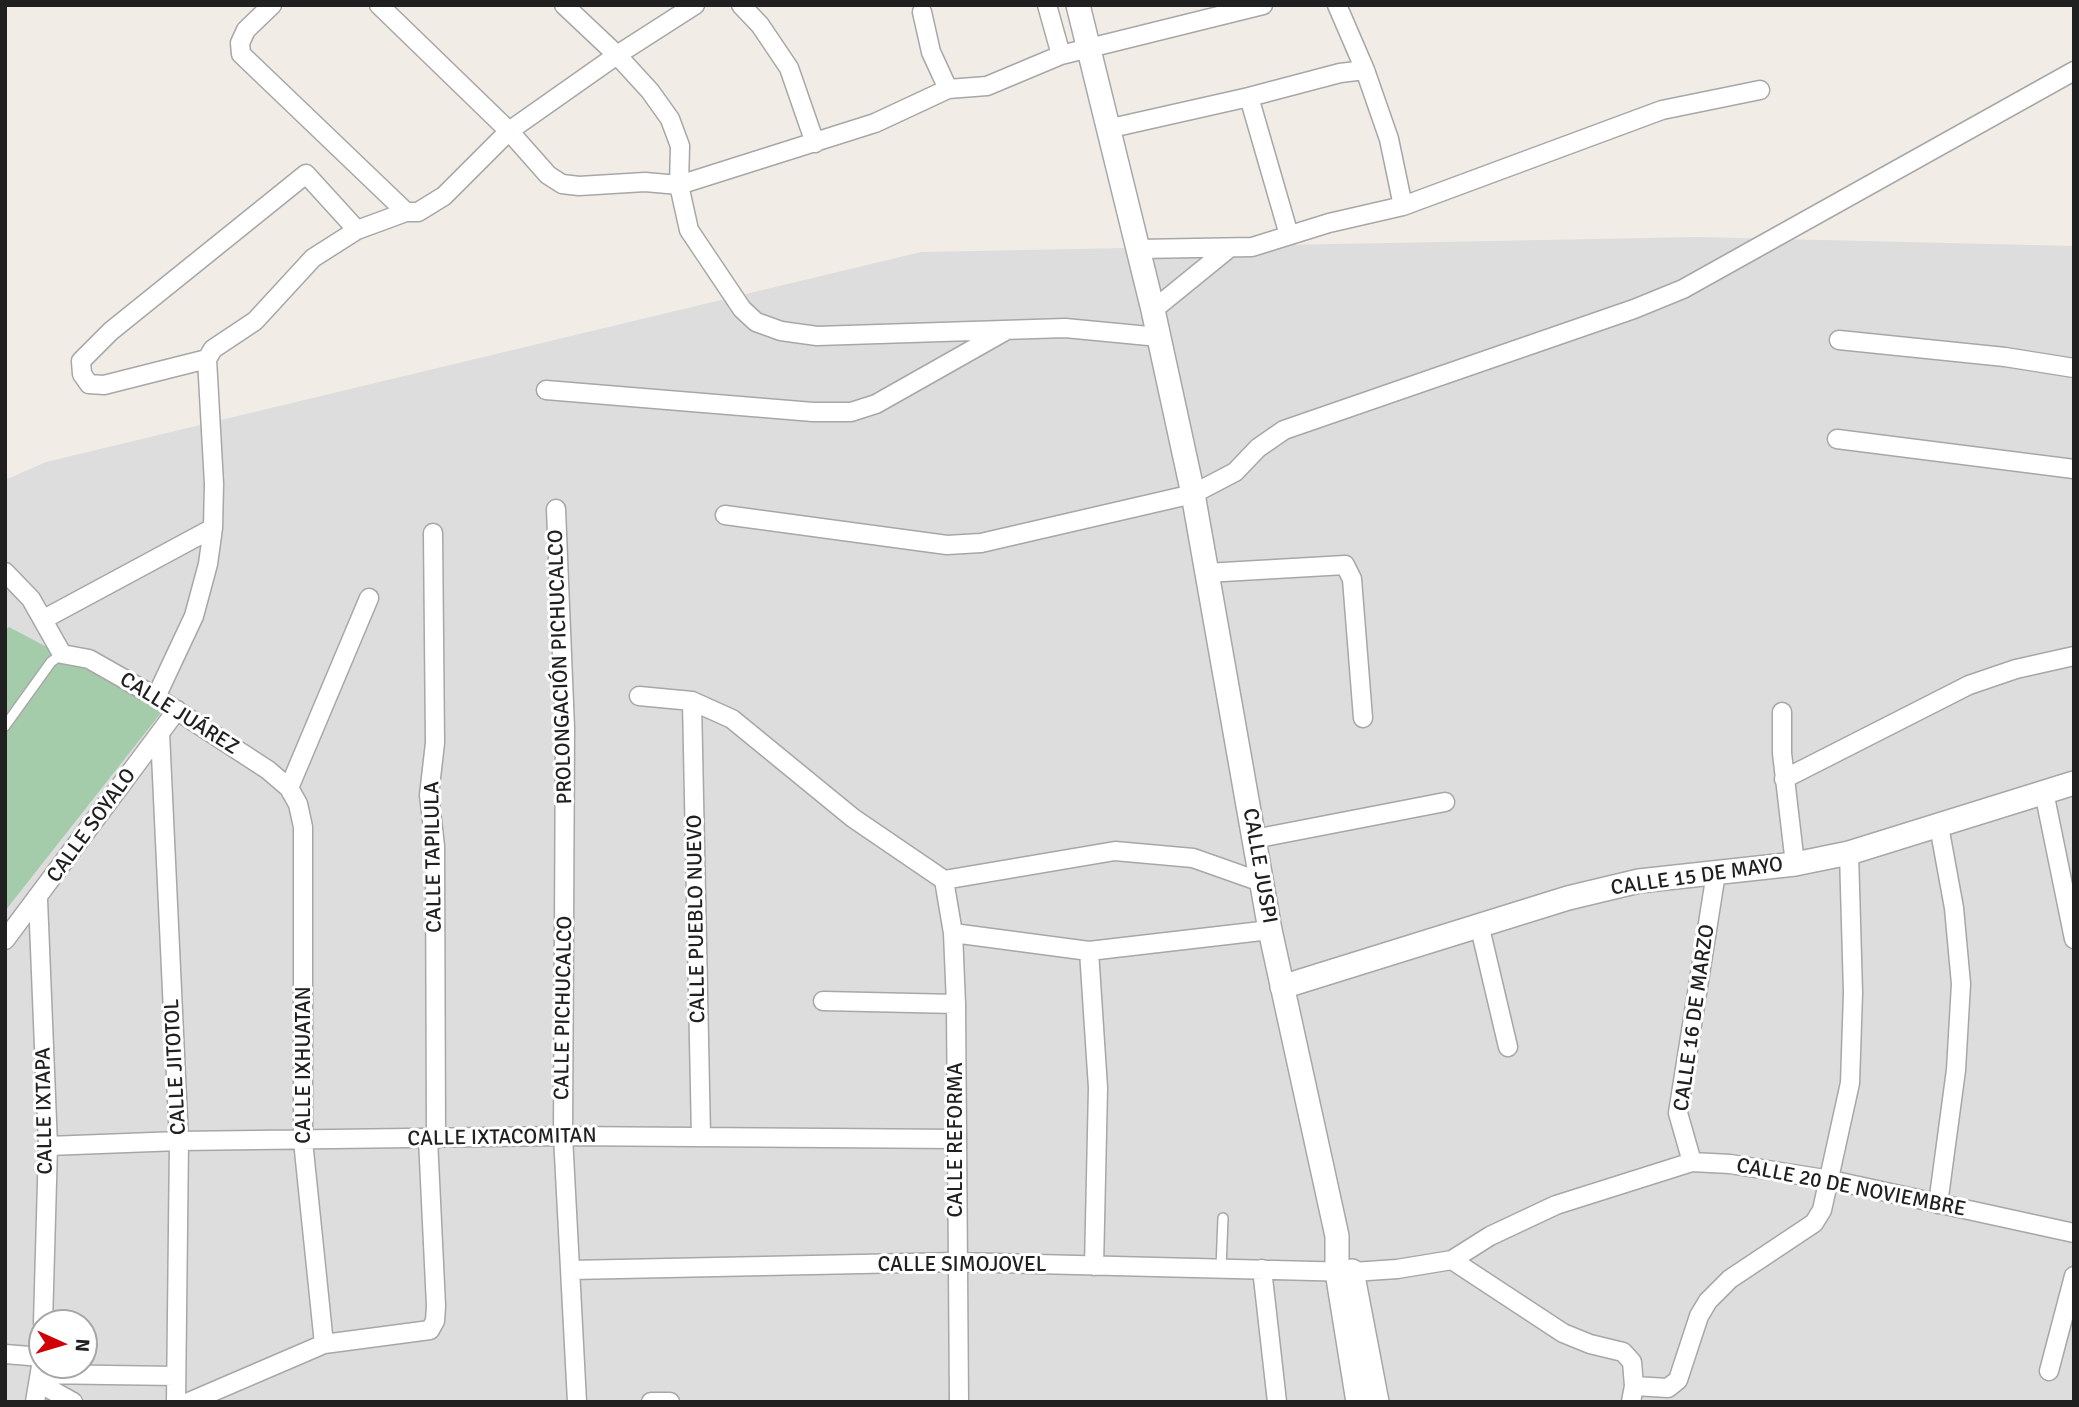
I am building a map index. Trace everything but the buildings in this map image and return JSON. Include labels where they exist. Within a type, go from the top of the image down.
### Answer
[{"type":"street","points":[[272,5],[246,30],[240,43],[241,54],[406,212]]},
{"type":"street","points":[[379,5],[509,131],[548,176],[562,184],[579,186],[645,182],[679,185],[875,123],[948,89],[987,86],[1061,55],[1263,5]]},
{"type":"street","points":[[564,5],[617,55],[650,91],[670,119],[680,146],[679,185],[689,230],[742,309],[756,322],[781,331],[817,336],[1065,328],[1159,337]]},
{"type":"street","points":[[156,697],[194,616],[208,564],[214,528],[207,359],[213,349],[256,321],[313,258],[357,230],[406,212],[418,212],[444,196],[509,131],[617,55],[695,5]]},
{"type":"street","points":[[741,5],[760,25],[789,68],[815,142]]},
{"type":"street","points":[[1047,5],[1061,55]]},
{"type":"street","name":"CALLE JUSPI","points":[[1079,5],[1107,129],[1139,249],[1193,494],[1270,930],[1345,1272],[1377,1402]]},
{"type":"street","points":[[1337,5],[1365,70],[1389,139],[1403,206]]},
{"type":"street","points":[[922,12],[931,52],[948,89]]},
{"type":"street","points":[[1107,129],[1340,73],[1365,70]]},
{"type":"street","points":[[726,515],[947,545],[994,540],[1193,494],[1235,472],[1258,448],[1284,430],[1684,289],[2074,71]]},
{"type":"street","points":[[1139,249],[1252,247],[1403,206],[1661,110],[1760,90]]},
{"type":"street","points":[[1249,97],[1289,235]]},
{"type":"street","points":[[207,359],[104,384],[89,384],[82,374],[81,361],[111,331],[306,174],[357,230]]},
{"type":"street","points":[[1153,310],[1228,249]]},
{"type":"street","points":[[546,390],[813,412],[851,412],[876,404],[1010,328]]},
{"type":"street","points":[[1839,340],[2005,357],[2074,368]]},
{"type":"street","points":[[1837,439],[2074,468]]},
{"type":"street","name":"PROLONGACIÓN PICHUCALCO","points":[[556,509],[556,563],[562,620],[566,824]]},
{"type":"street","points":[[44,619],[214,528]]},
{"type":"street","name":"CALLE TAPILULA","points":[[324,1344],[417,1333],[430,1330],[435,1321],[432,1139],[435,846],[429,795],[435,743],[432,533]]},
{"type":"street","points":[[1206,573],[1345,565],[1352,579],[1363,718]]},
{"type":"street","points":[[5,572],[31,599],[62,654]]},
{"type":"street","points":[[289,788],[369,598]]},
{"type":"street","name":"CALLE JUÁREZ","points":[[62,654],[89,659],[156,697],[268,770],[289,788]]},
{"type":"street","points":[[1784,779],[1969,685],[2016,668],[2074,656]]},
{"type":"street","points":[[639,696],[692,701],[733,719],[853,818],[944,880],[1115,851],[1193,859],[1261,883]]},
{"type":"street","name":"CALLE PUEBLO NUEVO","points":[[692,701],[701,1137]]},
{"type":"street","name":"CALLE SOYALO","points":[[5,940],[38,900],[177,710]]},
{"type":"street","points":[[1782,712],[1784,779],[1795,863]]},
{"type":"street","name":"CALLE JITOTOL","points":[[160,733],[179,1141],[176,1402]]},
{"type":"street","name":"CALLE 15 DE MAYO","points":[[1282,987],[1480,928],[1568,898],[1639,881],[1795,863],[1849,853],[2074,783]]},
{"type":"street","name":"CALLE IXHUATAN","points":[[289,788],[299,804],[303,827],[303,1141],[324,1344]]},
{"type":"street","points":[[2044,792],[2074,939]]},
{"type":"street","points":[[1254,839],[1445,802]]},
{"type":"street","name":"CALLE PICHUCALCO","points":[[566,824],[563,1136],[577,1402]]},
{"type":"street","points":[[1938,1204],[1956,1070],[1961,984],[1954,908],[1939,826]]},
{"type":"street","points":[[1452,1260],[1563,1333],[1590,1345],[1623,1352],[1633,1362],[1632,1394],[1668,1388],[1678,1380],[1699,1316],[1708,1301],[1730,1279],[1814,1223],[1822,1210],[1831,1180],[1850,1083],[1853,993],[1849,853]]},
{"type":"street","name":"CALLE 16 DE MARZO","points":[[1692,1162],[1678,1113],[1716,873]]},
{"type":"street","name":"CALLE REFORMA","points":[[944,880],[953,933],[956,1004],[960,1402]]},
{"type":"street","name":"CALLE IXTAPA","points":[[38,900],[48,1146],[43,1309]]},
{"type":"street","points":[[1480,928],[1508,1047]]},
{"type":"street","points":[[953,933],[1090,951],[1270,930]]},
{"type":"street","points":[[1090,951],[1098,1088],[1094,1266]]},
{"type":"street","points":[[824,1001],[956,1004]]},
{"type":"street","name":"CALLE IXTACOMITAN","points":[[48,1146],[179,1141],[563,1136],[956,1139]]},
{"type":"street","name":"CALLE 20 DE NOVIEMBRE","points":[[1345,1272],[1397,1269],[1452,1260],[1490,1236],[1556,1205],[1692,1162],[1730,1164],[1831,1180],[2074,1233]]},
{"type":"street","name":"CALLE SIMOJOVEL","points":[[571,1270],[957,1262],[1345,1272]]},
{"type":"street","points":[[1262,1269],[1277,1402]]},
{"type":"street","name":"CALLE JUSPI","points":[[1345,1272],[1358,1402]]},
{"type":"street","points":[[2049,1371],[2074,1276]]},
{"type":"street","points":[[189,1402],[324,1344]]},
{"type":"street","points":[[5,1354],[28,1363]]},
{"type":"street","points":[[98,1371],[176,1376]]},
{"type":"street","points":[[35,1402],[39,1379]]},
{"type":"street","points":[[51,1379],[73,1402]]},
{"type":"street","points":[[651,1402],[670,1402]]},
{"type":"lane","points":[[5,726],[51,662],[62,654]]},
{"type":"lane","points":[[1220,1268],[1223,1218]]},
{"type":"shaded area","points":[[1697,237],[2074,246],[2074,1402],[5,1402],[5,480],[46,462],[921,252]]},
{"type":"green space","points":[[9,627],[164,709],[5,911],[5,630]]}]
